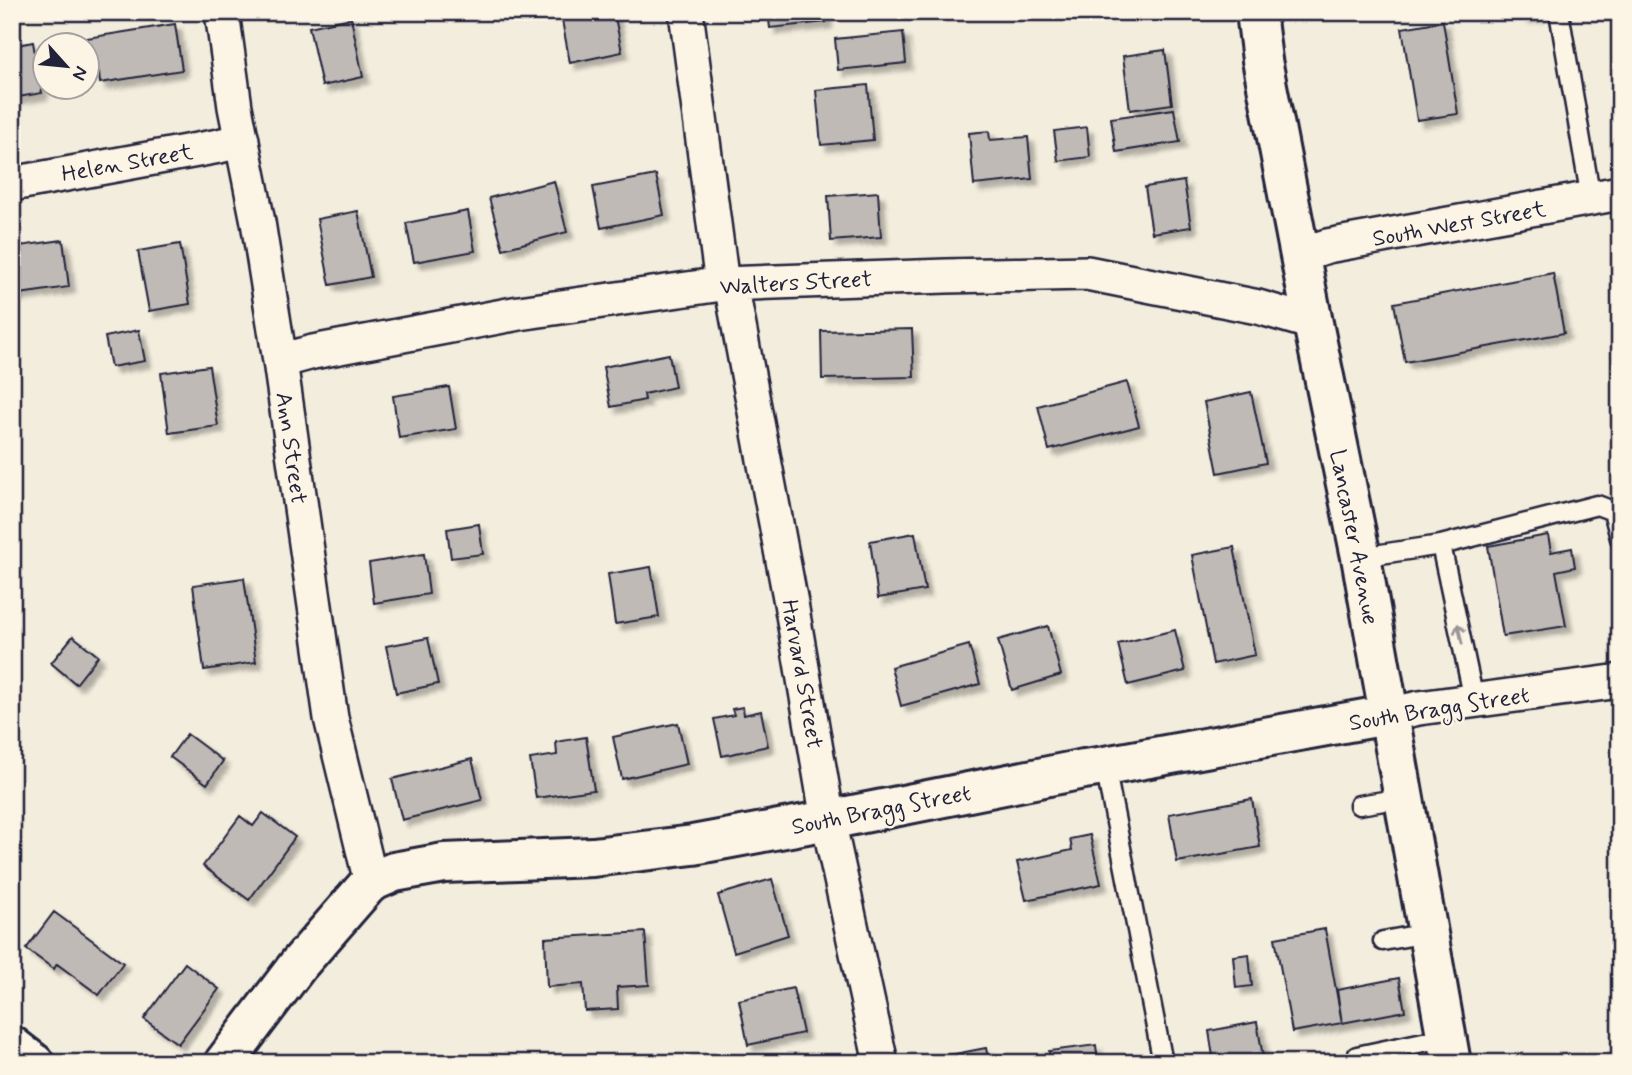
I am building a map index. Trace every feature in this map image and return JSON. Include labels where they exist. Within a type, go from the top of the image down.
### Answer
[{"type":"street","name":"Ann Street","points":[[222,12],[235,107],[258,222],[280,361],[331,718],[371,882]]},
{"type":"street","name":"Harvard Street","points":[[686,12],[726,284],[791,603],[828,820],[881,1063]]},
{"type":"street","name":"Lancaster Avenue","points":[[1256,12],[1262,60],[1360,557],[1449,1050]]},
{"type":"street","name":"Helen Street","points":[[12,184],[242,140]]},
{"type":"street","name":"South West Street","points":[[1300,255],[1327,246],[1606,196]]},
{"type":"street","name":"Walters Street","points":[[280,361],[313,352],[519,313],[726,284],[1087,273],[1258,307],[1312,323]]},
{"type":"street","name":"South Bragg Street","points":[[224,1063],[298,965],[371,882],[394,872],[444,863],[593,856],[693,845],[1084,769],[1419,708],[1620,681]]},
{"type":"street","points":[[12,1046],[34,1063]]},
{"type":"lane","points":[[1559,12],[1606,196]]},
{"type":"lane","points":[[1360,557],[1441,545],[1597,505],[1613,511],[1620,538]]},
{"type":"lane","points":[[1441,545],[1474,700]]},
{"type":"lane","points":[[1105,766],[1163,1063]]},
{"type":"lane","points":[[1359,805],[1403,798]]},
{"type":"lane","points":[[1383,941],[1427,933]]},
{"type":"lane","points":[[1359,1063],[1357,1056],[1449,1050]]},
{"type":"building","points":[[576,12],[614,12],[622,52],[570,63],[561,15]]},
{"type":"building","points":[[768,12],[825,12],[826,22],[770,28]]},
{"type":"building","points":[[1522,12],[1538,12],[1539,15],[1522,17]]},
{"type":"building","points":[[351,18],[363,77],[322,86],[309,27]]},
{"type":"building","points":[[1443,21],[1458,114],[1417,120],[1402,28]]},
{"type":"building","points":[[175,24],[182,70],[102,83],[102,36]]},
{"type":"building","points":[[903,32],[906,63],[838,70],[835,39]]},
{"type":"building","points":[[32,42],[32,95],[12,98],[12,46]]},
{"type":"building","points":[[1165,50],[1172,104],[1130,110],[1123,56]]},
{"type":"building","points":[[868,85],[873,140],[821,145],[816,90]]},
{"type":"building","points":[[1174,109],[1180,142],[1116,152],[1111,118]]},
{"type":"building","points":[[1087,127],[1090,157],[1058,161],[1054,131]]},
{"type":"building","points":[[989,131],[990,140],[1028,137],[1032,179],[974,185],[969,133]]},
{"type":"building","points":[[656,175],[664,215],[601,228],[593,187]]},
{"type":"building","points":[[554,181],[567,232],[503,249],[489,198]]},
{"type":"building","points":[[1184,181],[1191,227],[1152,233],[1145,187]]},
{"type":"building","points":[[878,192],[881,237],[831,241],[828,196]]},
{"type":"building","points":[[358,211],[371,277],[330,285],[317,219]]},
{"type":"building","points":[[468,211],[475,251],[414,262],[406,223]]},
{"type":"building","points":[[63,240],[69,287],[12,295],[12,247]]},
{"type":"building","points":[[180,244],[190,304],[149,311],[138,251]]},
{"type":"building","points":[[1553,273],[1564,333],[1405,362],[1394,303]]},
{"type":"building","points":[[912,329],[914,377],[822,379],[821,331]]},
{"type":"building","points":[[139,330],[145,361],[111,367],[105,337]]},
{"type":"building","points":[[669,354],[675,387],[644,394],[645,400],[611,407],[603,367]]},
{"type":"building","points":[[209,366],[218,426],[169,433],[161,373]]},
{"type":"building","points":[[1127,382],[1139,426],[1049,450],[1038,406]]},
{"type":"building","points":[[449,387],[456,429],[399,438],[393,396]]},
{"type":"building","points":[[1251,392],[1266,463],[1218,473],[1204,402]]},
{"type":"building","points":[[479,524],[483,554],[451,558],[447,529]]},
{"type":"building","points":[[915,533],[925,590],[878,598],[870,541]]},
{"type":"building","points":[[1548,535],[1551,552],[1572,548],[1575,567],[1556,571],[1566,626],[1503,636],[1488,546]]},
{"type":"building","points":[[1234,547],[1255,655],[1213,664],[1192,555]]},
{"type":"building","points":[[424,554],[429,594],[374,603],[369,563]]},
{"type":"building","points":[[651,567],[659,617],[615,624],[608,574]]},
{"type":"building","points":[[244,578],[256,662],[204,670],[193,585]]},
{"type":"building","points":[[1048,626],[1061,675],[1012,690],[998,640]]},
{"type":"building","points":[[1175,630],[1185,671],[1128,685],[1118,644]]},
{"type":"building","points":[[73,636],[98,656],[76,684],[51,663]]},
{"type":"building","points":[[428,638],[438,684],[396,693],[386,646]]},
{"type":"building","points":[[969,645],[980,684],[901,706],[891,667]]},
{"type":"building","points":[[743,707],[744,715],[761,711],[768,746],[722,756],[714,719],[734,715],[732,709]]},
{"type":"building","points":[[678,723],[687,764],[622,779],[613,737]]},
{"type":"building","points":[[187,734],[223,761],[207,784],[170,757]]},
{"type":"building","points":[[586,737],[594,790],[536,798],[530,759],[557,755],[556,742]]},
{"type":"building","points":[[472,759],[482,800],[402,820],[392,779]]},
{"type":"building","points":[[1252,799],[1260,847],[1177,862],[1169,814]]},
{"type":"building","points":[[263,813],[295,837],[249,900],[203,866],[240,816],[253,826]]},
{"type":"building","points":[[1090,835],[1101,884],[1026,900],[1017,862],[1072,850],[1070,839]]},
{"type":"building","points":[[772,879],[788,935],[734,952],[718,895]]},
{"type":"building","points":[[54,912],[123,963],[99,995],[57,964],[54,969],[26,949]]},
{"type":"building","points":[[1325,929],[1342,1023],[1292,1032],[1275,938]]},
{"type":"building","points":[[645,932],[649,985],[617,987],[618,1009],[585,1011],[583,984],[547,987],[545,938]]},
{"type":"building","points":[[1249,954],[1252,986],[1236,988],[1233,956]]},
{"type":"building","points":[[185,963],[219,989],[178,1044],[144,1019]]},
{"type":"building","points":[[1399,978],[1405,1011],[1342,1023],[1337,990]]},
{"type":"building","points":[[793,988],[803,1033],[748,1045],[739,1000]]},
{"type":"building","points":[[1257,1022],[1264,1063],[1214,1063],[1209,1031]]},
{"type":"building","points":[[1096,1045],[1098,1063],[1050,1063],[1049,1051]]},
{"type":"building","points":[[986,1048],[989,1063],[935,1063],[934,1058]]}]
